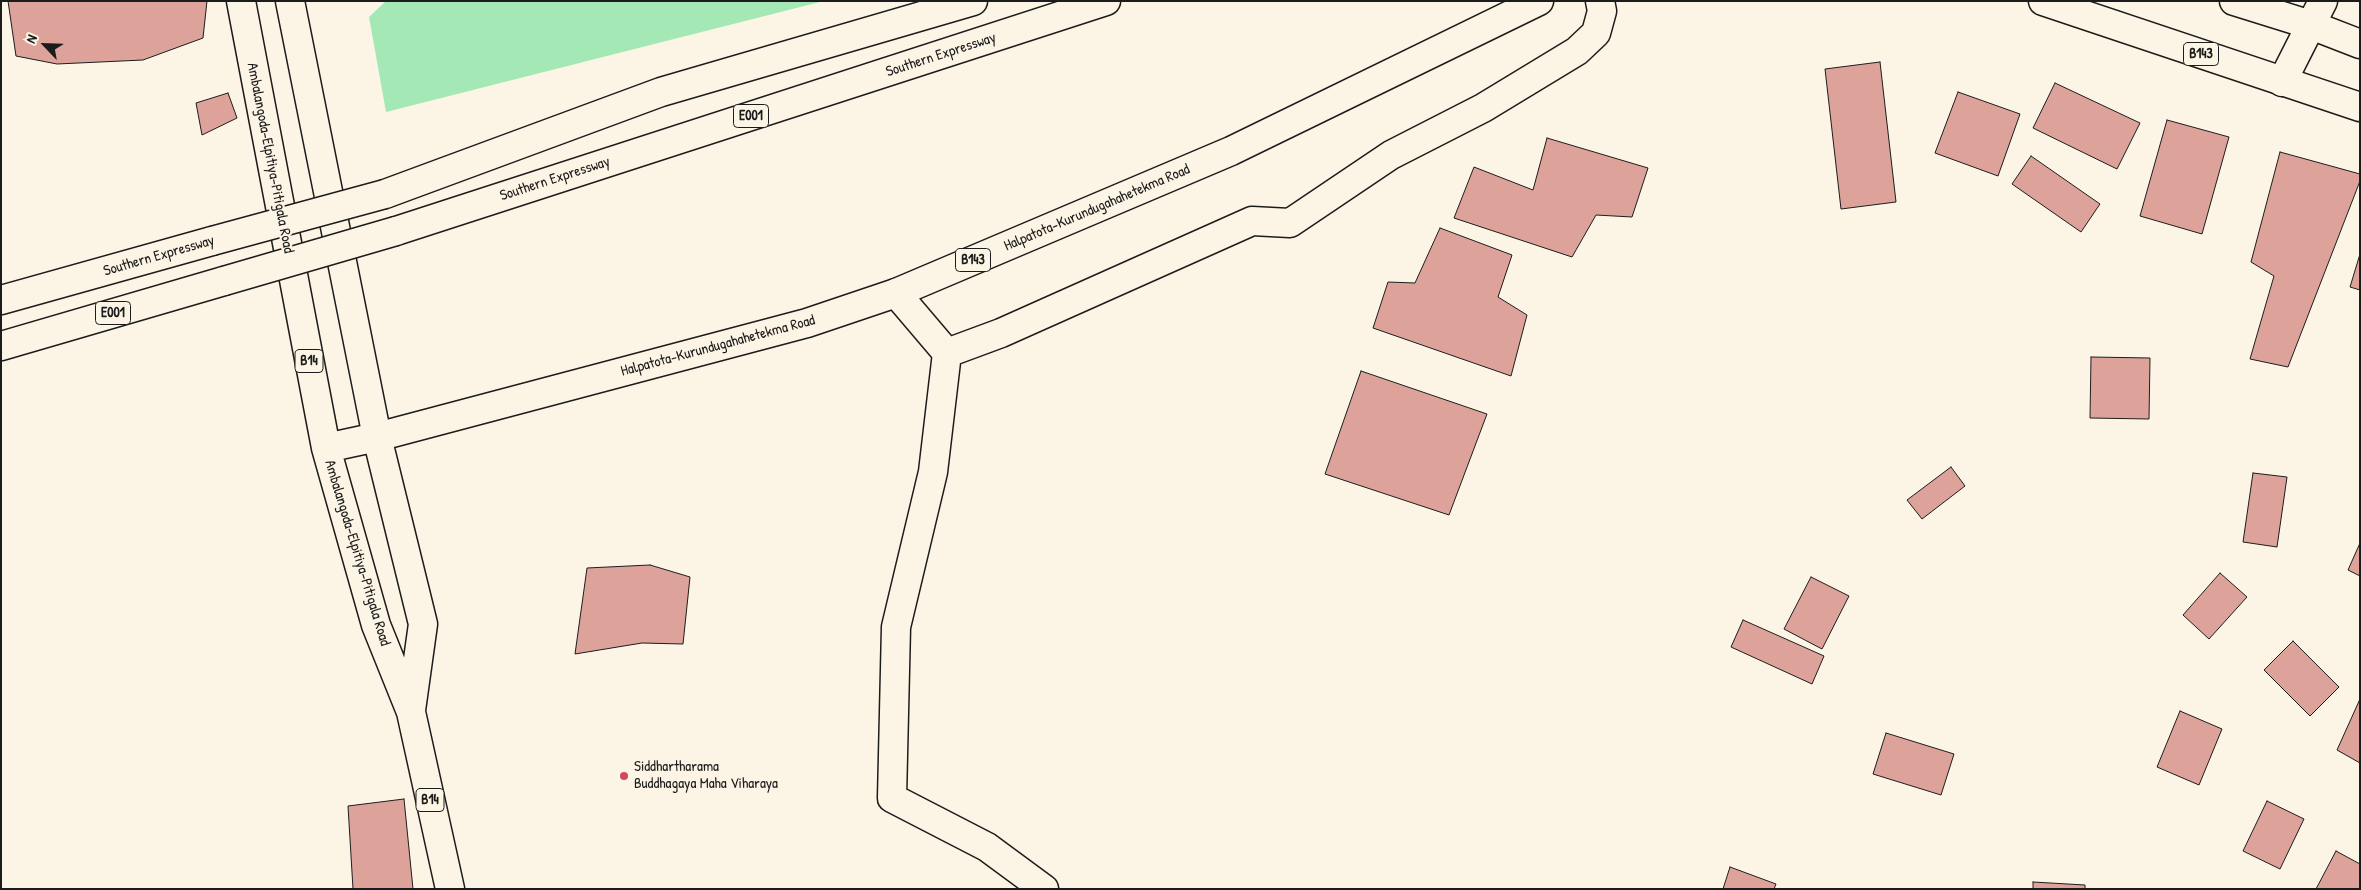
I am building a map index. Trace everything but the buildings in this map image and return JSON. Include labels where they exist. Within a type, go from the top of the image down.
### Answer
[{"type":"main road","name":"Ambalangoda-Elpitiya-Pitigala Road","points":[[240,1],[326,448],[376,625],[411,712]]},
{"type":"main road","name":"B14","points":[[290,1],[377,438],[423,624],[411,712],[450,889]]},
{"type":"main road","name":"Southern Expressway","points":[[1,300],[385,194],[661,92],[973,1]]},
{"type":"main road","name":"Southern Expressway","points":[[1,346],[396,231],[1106,1]]},
{"type":"main road","name":"Halpatota-Kurundugahahetekma Road","points":[[326,448],[377,438],[807,323],[896,293],[1231,151],[1539,1]]},
{"type":"main road","points":[[947,353],[1001,333],[1252,221],[1290,223],[1391,155],[1483,108],[1577,51],[1596,33],[1602,11],[1600,1]]},
{"type":"main road","name":"B143","points":[[2042,1],[2360,107]]},
{"type":"main road","points":[[2234,1],[2317,13],[2360,44]]},
{"type":"main road","points":[[2282,82],[2317,13]]},
{"type":"main road","points":[[896,293],[947,353],[933,472],[896,627],[892,798],[987,847],[1044,889]]},
{"type":"green space","points":[[386,1],[824,1],[386,112],[369,17]]},
{"type":"place","name":"Siddhartharama Buddhagaya Maha Viharaya","points":[[624,776]]}]
